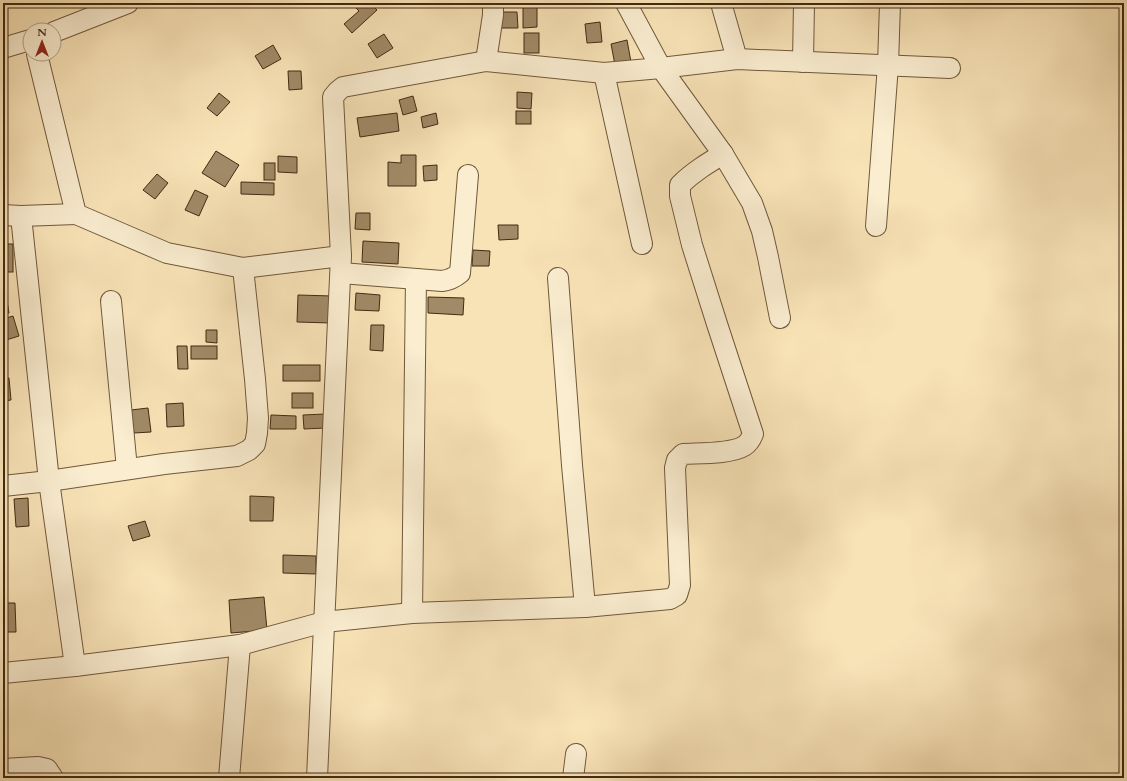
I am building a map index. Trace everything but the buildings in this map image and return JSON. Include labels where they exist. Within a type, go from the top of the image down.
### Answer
[{"type":"street","points":[[62,29],[128,3]]},
{"type":"street","points":[[486,61],[493,15],[493,3]]},
{"type":"street","points":[[626,3],[661,68],[723,154],[752,203],[760,224],[780,318]]},
{"type":"street","points":[[721,3],[737,59]]},
{"type":"street","points":[[803,62],[804,3]]},
{"type":"street","points":[[876,226],[888,66],[890,3]]},
{"type":"street","points":[[3,48],[22,42]]},
{"type":"street","points":[[317,778],[341,265],[333,97],[342,86],[486,61],[604,73],[737,59],[950,68]]},
{"type":"street","points":[[39,62],[76,214]]},
{"type":"street","points":[[604,73],[642,244]]},
{"type":"street","points":[[3,674],[240,645],[324,622],[412,612],[585,607],[670,599],[677,595],[680,585],[677,460],[683,454],[728,451],[743,447],[750,441],[753,434],[703,281],[692,245],[680,196],[680,185],[693,173],[723,154]]},
{"type":"street","points":[[75,666],[12,216],[76,214],[166,253],[243,268],[341,265],[416,279],[449,280],[460,273],[468,175]]},
{"type":"street","points":[[3,486],[49,482],[127,469],[237,456],[249,450],[254,444],[258,432],[258,418],[243,268]]},
{"type":"street","points":[[558,278],[572,465],[585,607]]},
{"type":"street","points":[[412,612],[416,279]]},
{"type":"street","points":[[111,301],[127,469]]},
{"type":"street","points":[[229,778],[240,645]]},
{"type":"street","points":[[573,778],[576,754]]},
{"type":"street","points":[[3,769],[38,767],[47,769],[53,778]]}]
